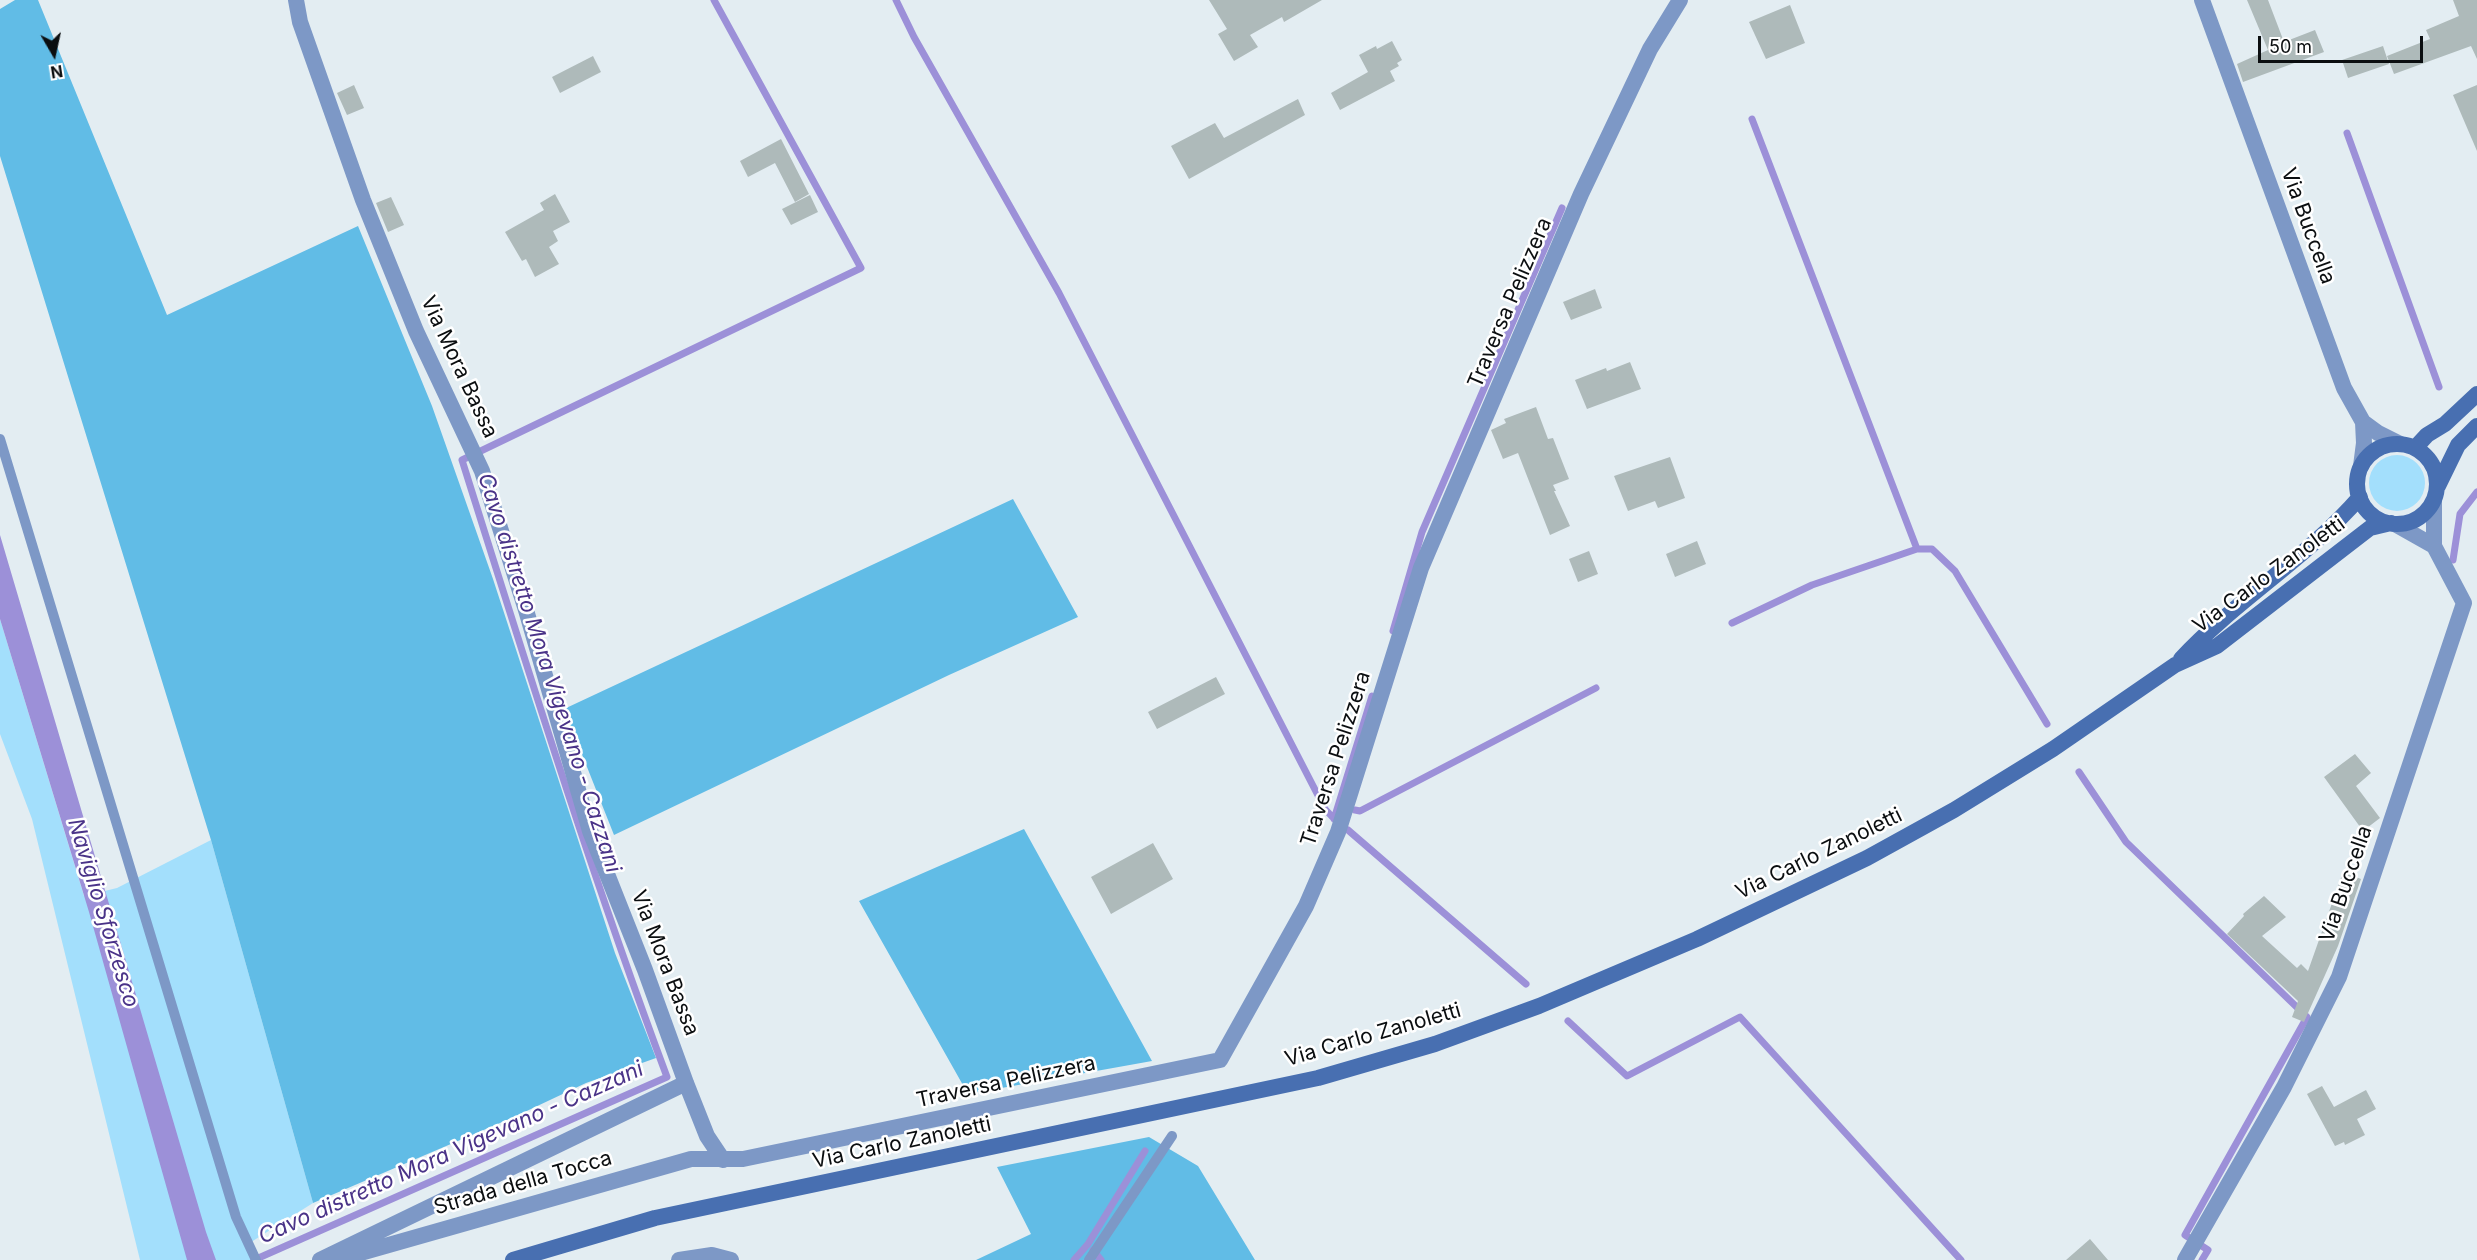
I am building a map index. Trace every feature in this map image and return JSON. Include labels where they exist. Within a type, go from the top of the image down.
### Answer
[{"type":"main road","points":[[2407,446],[2445,424],[2477,394]]},
{"type":"main road","points":[[2436,493],[2432,463],[2407,446],[2388,445],[2377,450],[2361,466],[2357,487],[2360,497],[2372,515],[2393,524],[2407,523],[2427,511],[2436,493],[2458,445],[2477,426]]},
{"type":"main road","name":"Via Carlo Zanoletti","points":[[2175,665],[2207,632],[2338,522],[2360,497]]},
{"type":"main road","name":"Via Carlo Zanoletti","points":[[513,1260],[655,1218],[1318,1078],[1435,1044],[1600,981],[1697,939],[1867,858],[1954,810],[2053,749],[2175,665],[2217,646],[2370,528],[2393,524]]},
{"type":"street","name":"Via Mora Bassa","points":[[296,0],[300,22],[363,200],[416,331],[478,462],[526,610],[590,831],[707,1136],[723,1160]]},
{"type":"street","name":"Traversa Pelizzera","points":[[723,1160],[743,1159],[1220,1060],[1306,906],[1338,832],[1421,568],[1581,194],[1650,49],[1680,0]]},
{"type":"street","name":"Via Buccella","points":[[2202,0],[2344,388],[2363,422],[2364,443],[2361,466]]},
{"type":"street","points":[[2363,422],[2378,433],[2407,446]]},
{"type":"street","points":[[2393,524],[2434,546],[2436,493]]},
{"type":"street","name":"Via Buccella","points":[[2188,1255],[2284,1087],[2339,977],[2470,607],[2434,546]]},
{"type":"street","name":"Strada della Tocca","points":[[320,1260],[686,1083]]},
{"type":"street","name":"Strada della Tocca","points":[[336,1260],[691,1159],[723,1160]]},
{"type":"street","points":[[679,1260],[712,1255],[731,1260]]},
{"type":"lane","points":[[0,439],[236,1217],[254,1256]]},
{"type":"lane","points":[[1089,1260],[1172,1136]]},
{"type":"shaded area","points":[[15,0],[38,0],[167,315],[358,226],[432,406],[493,579],[615,953],[656,1058],[586,1083],[514,1117],[313,1203],[211,840],[0,156],[0,9]]},
{"type":"shaded area","points":[[2397,455],[2408,457],[2417,463],[2423,472],[2425,483],[2423,494],[2417,503],[2408,509],[2397,511],[2386,509],[2377,503],[2371,494],[2369,483],[2371,472],[2377,463],[2386,457]]},
{"type":"shaded area","points":[[1013,499],[1078,617],[949,675],[614,835],[564,709]]},
{"type":"shaded area","points":[[0,619],[84,896],[117,888],[211,840],[313,1203],[248,1244],[251,1260],[140,1260],[32,819],[0,734]]},
{"type":"shaded area","points":[[1024,829],[1152,1061],[968,1094],[859,901]]},
{"type":"shaded area","points":[[1149,1137],[1198,1166],[1255,1260],[976,1260],[1031,1234],[997,1167]]},
{"type":"water","name":"Naviglio Sforzesco","points":[[0,535],[216,1260],[187,1260],[89,912],[0,619]]},
{"type":"building","points":[[1209,0],[1322,0],[1284,22],[1282,17],[1250,35],[1258,47],[1234,61],[1218,34],[1227,29]]},
{"type":"building","points":[[2247,0],[2268,0],[2284,42],[2315,30],[2324,52],[2243,82],[2237,64],[2268,50]]},
{"type":"building","points":[[2453,0],[2477,0],[2477,59],[2471,46],[2394,74],[2387,56],[2430,39],[2426,30],[2459,16]]},
{"type":"building","points":[[1790,5],[1805,43],[1766,59],[1749,22]]},
{"type":"building","points":[[1392,41],[1402,60],[1397,63],[1399,66],[1390,71],[1395,81],[1340,110],[1331,93],[1368,72],[1359,55]]},
{"type":"building","points":[[2383,46],[2389,64],[2348,78],[2342,60]]},
{"type":"building","points":[[593,56],[601,72],[560,93],[552,77]]},
{"type":"building","points":[[354,85],[364,108],[347,115],[337,93]]},
{"type":"building","points":[[2477,85],[2477,151],[2453,95]]},
{"type":"building","points":[[1298,99],[1305,115],[1189,179],[1171,146],[1215,123],[1224,138]]},
{"type":"building","points":[[781,139],[809,194],[795,202],[775,163],[748,177],[740,161]]},
{"type":"building","points":[[555,194],[570,222],[553,231],[558,241],[549,247],[559,264],[535,277],[526,259],[522,261],[505,232],[544,210],[540,203]]},
{"type":"building","points":[[810,195],[818,212],[791,225],[782,209]]},
{"type":"building","points":[[391,197],[404,225],[388,232],[376,203]]},
{"type":"building","points":[[1595,289],[1602,308],[1571,320],[1563,302]]},
{"type":"building","points":[[1630,362],[1641,389],[1587,409],[1575,380]]},
{"type":"building","points":[[1536,407],[1548,439],[1553,438],[1569,479],[1553,485],[1570,526],[1550,535],[1518,453],[1503,459],[1491,430],[1506,423],[1504,419]]},
{"type":"building","points":[[1670,457],[1685,498],[1658,508],[1655,501],[1628,511],[1614,476]]},
{"type":"building","points":[[1697,541],[1706,564],[1675,577],[1666,554]]},
{"type":"building","points":[[1589,551],[1598,574],[1578,582],[1569,559]]},
{"type":"building","points":[[1216,677],[1225,694],[1157,729],[1148,712]]},
{"type":"building","points":[[2355,754],[2371,773],[2356,786],[2380,818],[2363,831],[2324,777]]},
{"type":"building","points":[[1153,843],[1173,879],[1111,914],[1091,877]]},
{"type":"building","points":[[2343,872],[2361,879],[2338,946],[2304,1022],[2292,1017],[2298,1001],[2227,934],[2244,916],[2243,914],[2264,896],[2286,917],[2262,936],[2297,968],[2301,964],[2308,971]]},
{"type":"building","points":[[2322,1086],[2334,1107],[2366,1090],[2376,1109],[2357,1119],[2365,1135],[2345,1145],[2344,1142],[2335,1146],[2307,1094]]},
{"type":"building","points":[[2090,1239],[2108,1260],[2066,1260]]},
{"type":"waterway","name":"Cavo distretto Mora Vigevano - Cazzani","points":[[254,1260],[667,1077],[586,847],[462,460],[861,268],[714,0]]},
{"type":"waterway","points":[[896,0],[914,37],[1059,293],[1325,809],[1337,822]]},
{"type":"waterway","points":[[1752,119],[1917,549]]},
{"type":"waterway","points":[[2347,133],[2439,387]]},
{"type":"waterway","points":[[1393,631],[1422,532],[1562,208]]},
{"type":"waterway","points":[[2453,560],[2460,514],[2477,492]]},
{"type":"waterway","points":[[1732,623],[1812,585],[1917,549],[1932,549],[1955,571],[2047,724]]},
{"type":"waterway","points":[[1355,810],[1360,811],[1596,688]]},
{"type":"waterway","points":[[1334,819],[1372,696]]},
{"type":"waterway","points":[[2079,772],[2126,842],[2307,1017],[2185,1235],[2208,1250],[2202,1260]]},
{"type":"waterway","points":[[1348,830],[1526,984]]},
{"type":"waterway","points":[[1568,1021],[1627,1076],[1740,1017],[1961,1260]]},
{"type":"waterway","points":[[1074,1260],[1088,1244],[1145,1151]]},
{"type":"waterway","points":[[1093,1250],[1101,1260]]}]
